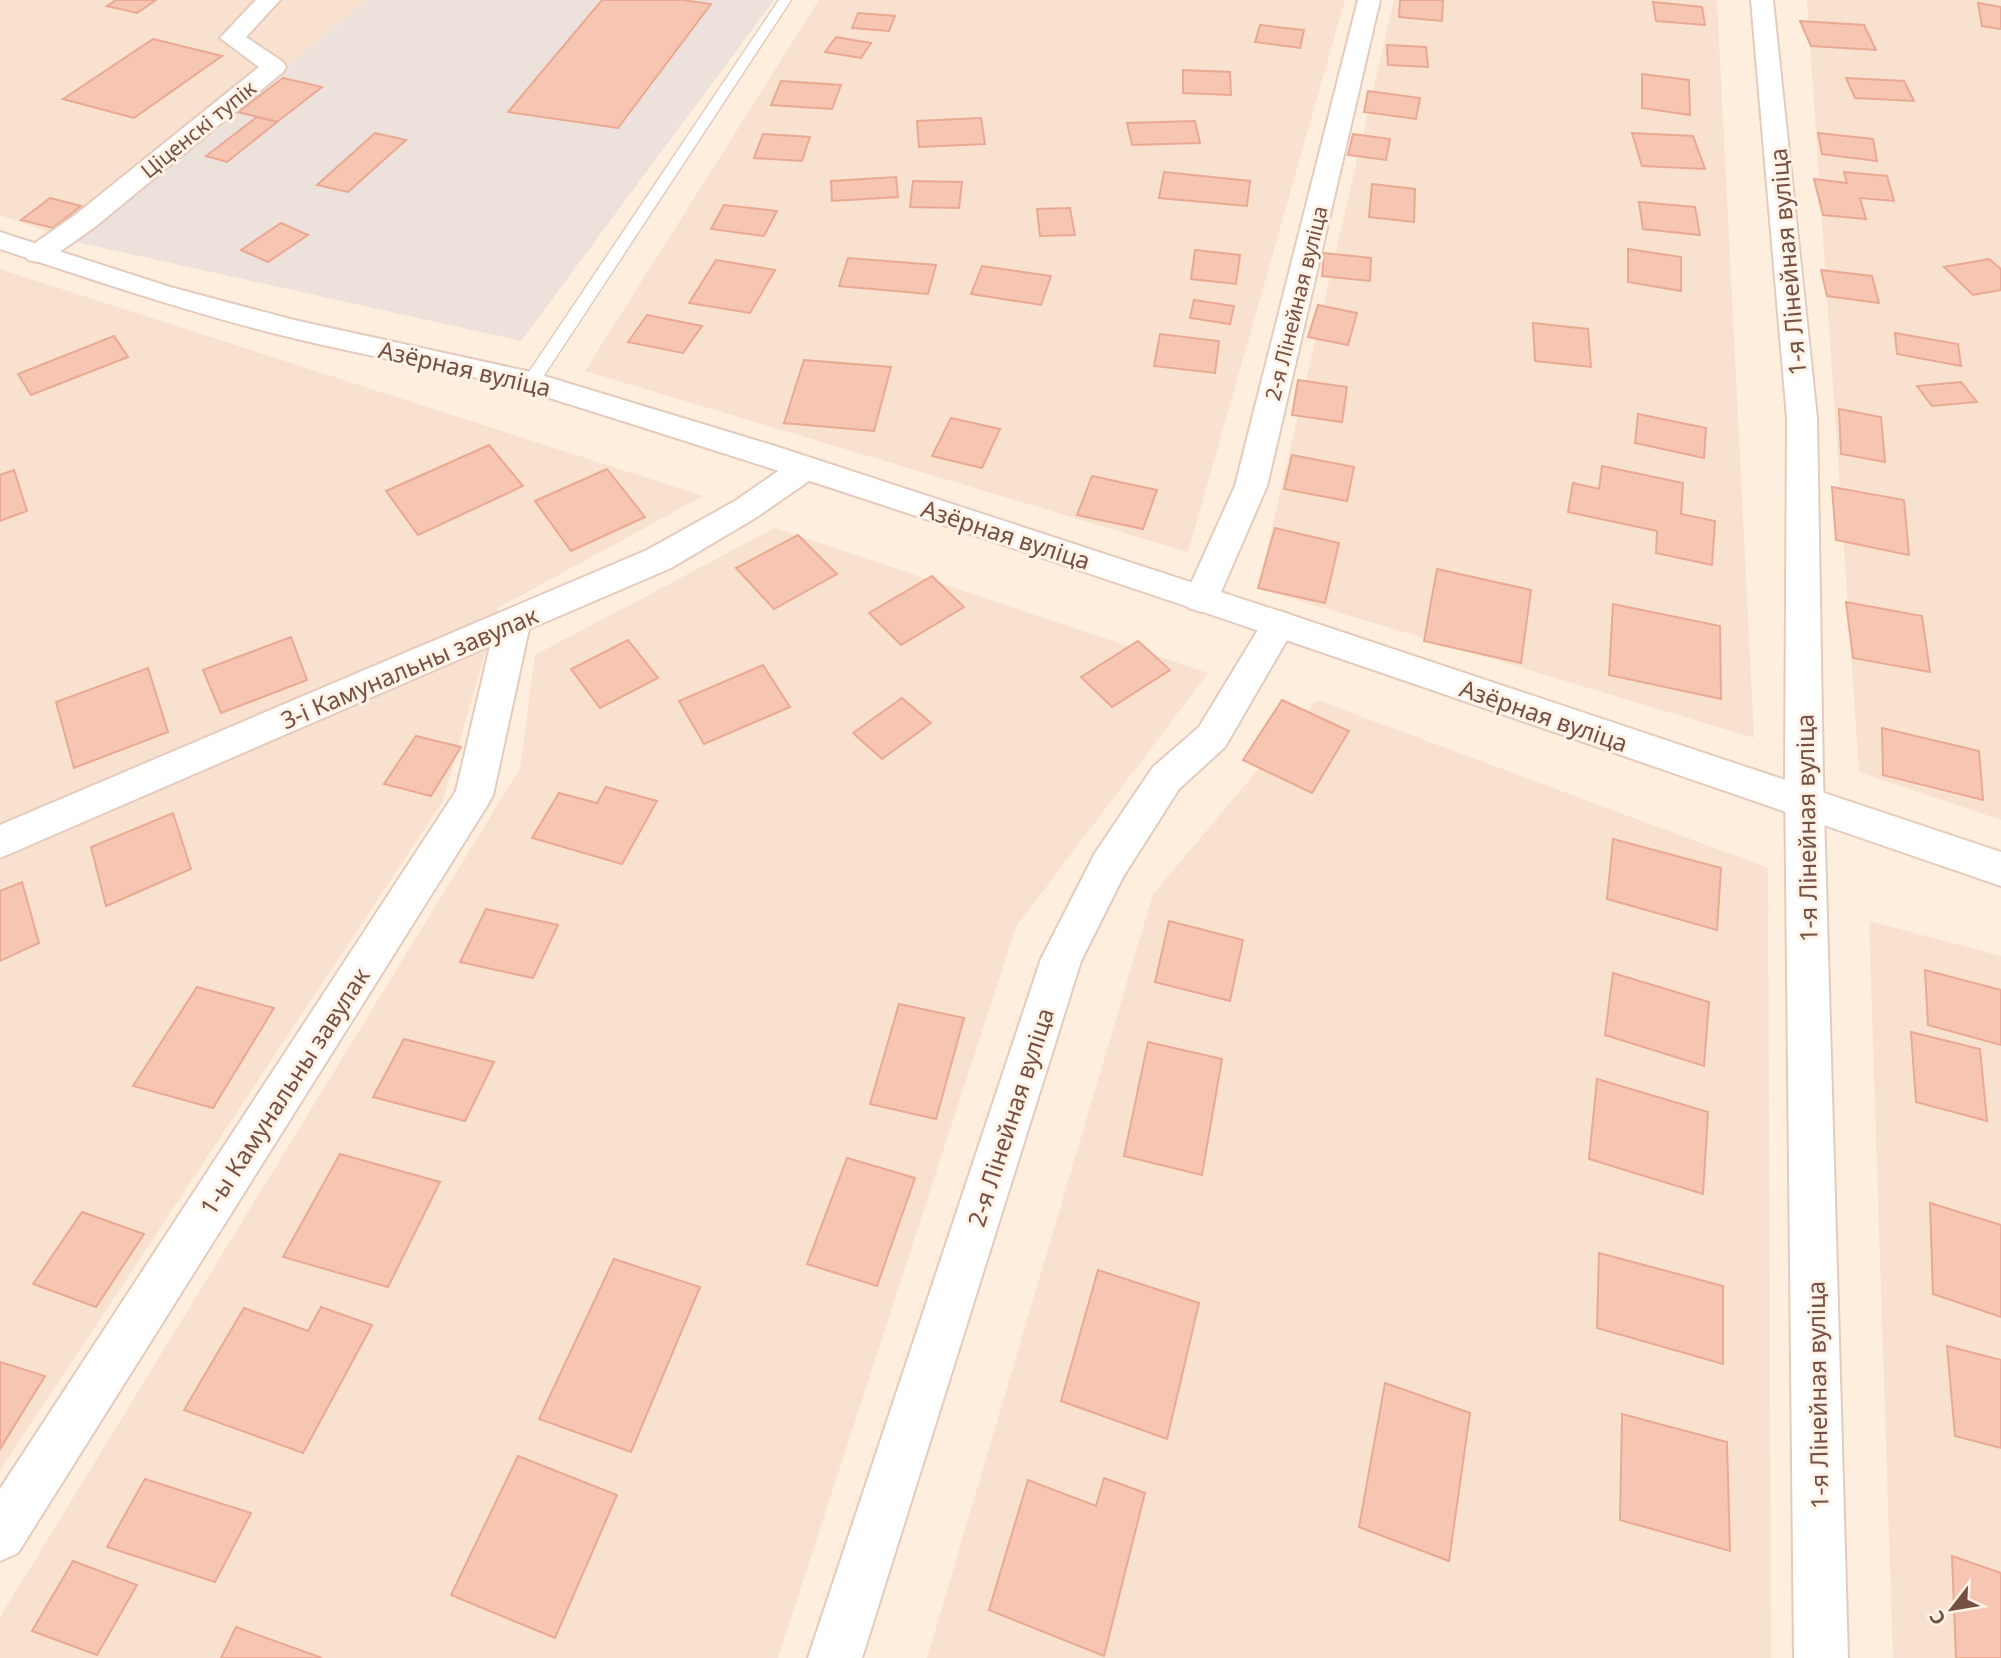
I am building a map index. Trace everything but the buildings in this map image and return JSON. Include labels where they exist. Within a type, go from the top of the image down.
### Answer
[{"type":"street","name":"Ціценскі тупік","points":[[38,254],[85,220],[274,67],[232,38],[269,0]]},
{"type":"street","name":"2-я Лінейная вуліца","points":[[1201,599],[1251,486],[1369,0]]},
{"type":"street","name":"1-я Лінейная вуліца","points":[[1762,0],[1802,418],[1821,1658]]},
{"type":"street","name":"Азёрная вуліца","points":[[0,240],[160,293],[293,329],[531,382],[805,468],[1279,624],[2001,869]]},
{"type":"street","name":"3-і Камунальны завулак","points":[[0,842],[659,559],[746,509],[805,468]]},
{"type":"street","name":"1-ы Камунальны завулак","points":[[0,1535],[474,794],[513,623]]},
{"type":"street","name":"2-я Лінейная вуліца","points":[[835,1658],[1061,959],[1109,865],[1166,778],[1212,737],[1279,624]]},
{"type":"lane","points":[[531,382],[785,0]]},
{"type":"shaded area","points":[[0,0],[367,0],[76,242],[0,215]]},
{"type":"shaded area","points":[[367,0],[774,0],[521,341],[76,242]]},
{"type":"shaded area","points":[[819,0],[1345,0],[1188,552],[585,371]]},
{"type":"shaded area","points":[[1394,0],[1717,0],[1754,738],[1258,588]]},
{"type":"shaded area","points":[[1807,0],[2001,0],[2001,820],[1859,772]]},
{"type":"shaded area","points":[[0,269],[703,496],[498,608],[443,801],[0,1470]]},
{"type":"shaded area","points":[[775,528],[1208,673],[1016,927],[778,1658],[0,1658],[0,1617],[520,768],[535,655]]},
{"type":"shaded area","points":[[1317,700],[1768,868],[1771,1658],[927,1658],[1153,894]]},
{"type":"shaded area","points":[[1869,921],[2001,956],[2001,1658],[1893,1658]]}]
